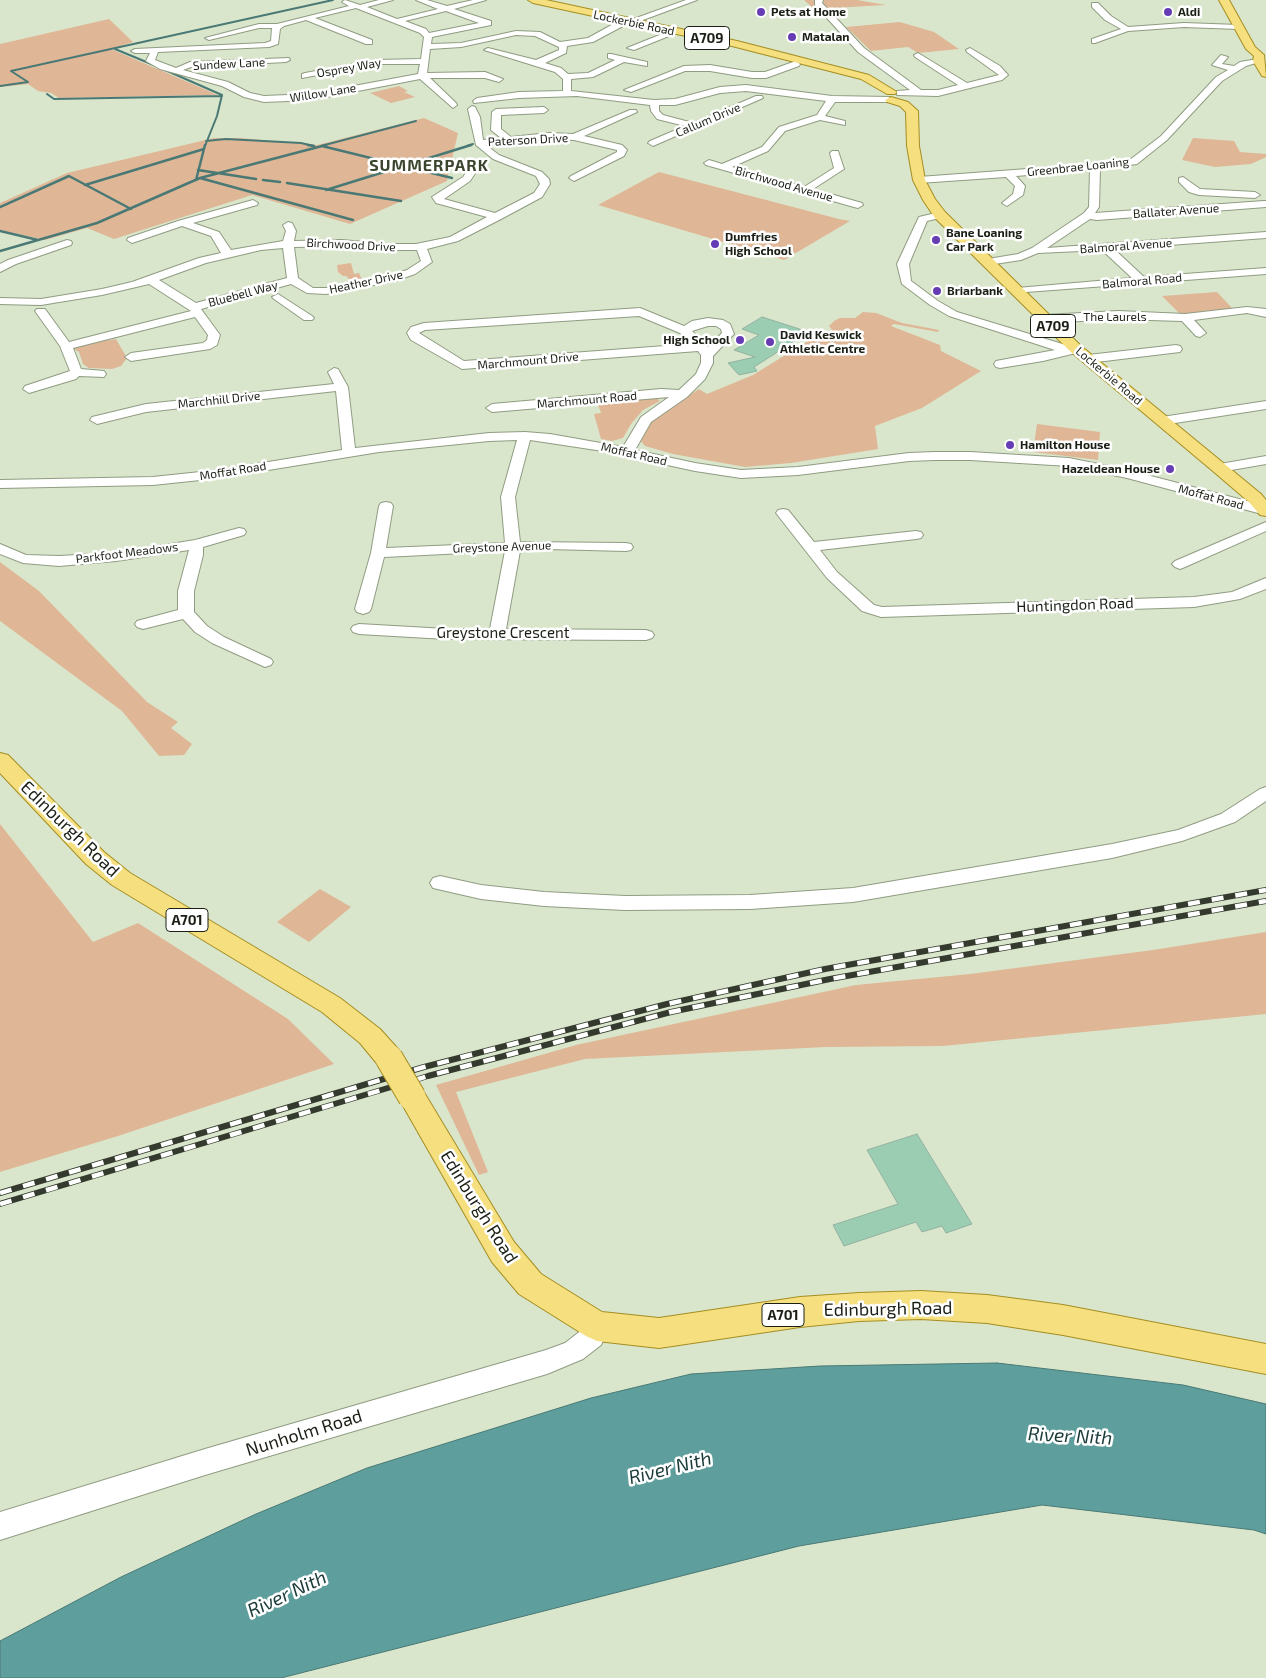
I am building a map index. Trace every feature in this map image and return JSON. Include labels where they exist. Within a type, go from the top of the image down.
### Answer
[{"type":"main road","name":"Lockerbie Road","points":[[533,0],[624,23],[733,43],[865,77],[912,111],[912,146],[920,180],[929,200],[940,214],[1045,319],[1072,349],[1088,360],[1255,498],[1265,516]]},
{"type":"main road","points":[[1224,0],[1251,49],[1261,57],[1266,74]]},
{"type":"main road","name":"Edinburgh Road","points":[[0,760],[96,858],[121,879],[331,1005],[370,1036],[388,1058],[503,1252],[530,1284],[597,1326],[659,1332],[800,1312],[859,1307],[921,1305],[987,1309],[1063,1320],[1225,1350],[1266,1360]]},
{"type":"street","points":[[343,0],[423,31],[427,36],[422,76],[453,105],[459,108],[468,102],[519,95],[567,93],[600,95],[625,101],[654,103],[690,99],[728,88],[764,89],[832,99],[890,96],[938,93],[999,78],[1004,75],[970,50]]},
{"type":"street","points":[[211,48],[212,40],[205,37],[259,26],[278,26],[389,0]]},
{"type":"street","points":[[420,0],[516,33]]},
{"type":"street","points":[[397,21],[482,0]]},
{"type":"street","points":[[426,47],[461,45],[516,33],[530,32],[560,44],[590,40],[624,23],[693,0]]},
{"type":"street","points":[[819,0],[818,3],[861,50],[920,94]]},
{"type":"street","points":[[1096,5],[1108,18],[1127,29]]},
{"type":"street","points":[[307,18],[368,42],[351,46]]},
{"type":"street","points":[[1095,41],[1127,29],[1178,25],[1239,27]]},
{"type":"street","points":[[136,51],[271,43],[274,42],[278,26]]},
{"type":"street","points":[[427,36],[495,26]]},
{"type":"street","points":[[631,48],[675,32]]},
{"type":"street","points":[[336,42],[356,38]]},
{"type":"street","name":"Sundew Lane","points":[[172,70],[190,65],[287,65],[286,46],[271,43]]},
{"type":"street","points":[[537,64],[563,51],[563,46],[560,44]]},
{"type":"street","name":"Willow Lane","points":[[154,50],[150,61],[172,70],[225,84],[247,95],[264,99],[294,100],[422,76],[485,75],[502,77],[483,84]]},
{"type":"street","points":[[491,53],[558,70],[566,77],[567,93]]},
{"type":"street","points":[[918,55],[965,86]]},
{"type":"street","points":[[610,56],[644,64]]},
{"type":"street","points":[[1224,57],[1216,65],[1232,71]]},
{"type":"street","name":"Greenbrae Loaning","points":[[920,180],[1095,167],[1134,162],[1164,138],[1219,79],[1243,64],[1261,57]]},
{"type":"street","points":[[349,58],[362,64]]},
{"type":"street","points":[[698,67],[702,63],[716,58]]},
{"type":"street","points":[[566,77],[590,75],[623,59]]},
{"type":"street","name":"Osprey Way","points":[[313,83],[301,76],[362,64],[424,61]]},
{"type":"street","points":[[628,90],[647,87],[684,69],[698,67],[766,75],[796,64]]},
{"type":"street","points":[[728,88],[728,81],[735,72]]},
{"type":"street","points":[[322,88],[330,93]]},
{"type":"street","points":[[438,90],[468,102]]},
{"type":"street","name":"Callum Drive","points":[[734,98],[749,102]]},
{"type":"street","name":"Callum Drive","points":[[653,143],[670,140],[694,126],[759,98]]},
{"type":"street","points":[[820,117],[832,99]]},
{"type":"street","points":[[468,102],[479,142]]},
{"type":"street","points":[[654,103],[655,111],[660,117],[694,126]]},
{"type":"street","points":[[509,140],[496,130],[496,112],[544,110]]},
{"type":"street","points":[[604,112],[620,117]]},
{"type":"street","points":[[574,137],[633,112]]},
{"type":"street","points":[[723,167],[765,149],[782,129],[820,117],[842,123]]},
{"type":"street","name":"Paterson Drive","points":[[479,142],[549,136],[574,137],[619,147],[622,150],[621,154],[574,178]]},
{"type":"street","name":"Birchwood Drive","points":[[0,301],[32,302],[102,292],[150,280],[227,253],[288,244],[342,242],[386,247],[421,247],[454,239],[538,195],[545,184],[544,179],[530,169],[496,157],[479,142]]},
{"type":"street","points":[[805,190],[839,169],[835,153]]},
{"type":"street","name":"Birchwood Avenue","points":[[709,163],[858,205]]},
{"type":"street","name":"Paterson Drive","points":[[571,167],[588,171]]},
{"type":"street","points":[[1036,250],[1088,215],[1094,207],[1095,167]]},
{"type":"street","points":[[474,170],[467,179],[437,197],[440,201],[497,217]]},
{"type":"street","points":[[1007,203],[1018,195],[1020,186],[1010,174]]},
{"type":"street","points":[[1183,180],[1193,190],[1199,192],[1264,201]]},
{"type":"street","name":"Ballater Avenue","points":[[1088,215],[1097,217],[1264,201]]},
{"type":"street","points":[[132,240],[182,223],[253,203]]},
{"type":"street","points":[[940,214],[923,219],[904,264],[906,282],[934,303],[953,314],[1072,349]]},
{"type":"street","points":[[182,223],[216,234],[227,253]]},
{"type":"street","points":[[288,225],[291,232],[288,244],[293,280]]},
{"type":"street","name":"Balmoral Avenue","points":[[988,262],[1022,258],[1036,250],[1049,252],[1266,235]]},
{"type":"street","points":[[0,269],[12,262],[67,243]]},
{"type":"street","name":"Heather Drive","points":[[283,300],[306,298],[315,292],[395,278],[411,272],[426,262],[426,257],[421,247]]},
{"type":"street","points":[[1105,248],[1141,281]]},
{"type":"street","name":"Balmoral Road","points":[[1017,291],[1266,271]]},
{"type":"street","points":[[121,333],[132,354],[206,346],[213,342],[214,335],[196,310],[150,280]]},
{"type":"street","name":"Heather Drive","points":[[293,280],[307,290],[315,292]]},
{"type":"street","name":"Bluebell Way","points":[[66,346],[121,333],[293,280]]},
{"type":"street","name":"Heather Drive","points":[[283,300],[308,318]]},
{"type":"street","name":"The Laurels","points":[[1045,319],[1118,315],[1185,318],[1236,310],[1266,312]]},
{"type":"street","points":[[42,311],[66,346],[76,372]]},
{"type":"street","points":[[627,452],[646,420],[682,394],[700,376],[707,363],[704,351],[684,330],[640,312]]},
{"type":"street","name":"Marchmount Drive","points":[[640,312],[424,327],[415,330],[413,333],[415,337],[462,365],[704,351]]},
{"type":"street","points":[[1185,318],[1200,333]]},
{"type":"street","points":[[684,330],[696,324],[708,322],[720,323],[726,327],[728,334],[704,351]]},
{"type":"street","points":[[1000,364],[1044,357],[1072,349]]},
{"type":"street","points":[[1088,360],[1176,349]]},
{"type":"street","points":[[29,389],[72,376],[76,372],[100,374]]},
{"type":"street","points":[[334,372],[342,387],[349,452]]},
{"type":"street","name":"Marchhill Drive","points":[[97,420],[146,408],[342,387]]},
{"type":"street","name":"Marchmount Road","points":[[492,408],[661,393],[682,394]]},
{"type":"street","points":[[1162,421],[1266,405]]},
{"type":"street","points":[[497,633],[513,546],[508,497],[525,436]]},
{"type":"street","name":"Moffat Road","points":[[0,484],[118,483],[178,479],[349,452],[489,437],[525,436],[550,438],[720,472],[741,474],[790,472],[926,456],[970,456],[1069,462],[1128,474],[1265,516]]},
{"type":"street","points":[[1220,468],[1266,460]]},
{"type":"street","points":[[363,609],[378,553],[386,506]]},
{"type":"street","points":[[784,513],[810,546],[916,535]]},
{"type":"street","points":[[1180,564],[1265,516]]},
{"type":"street","name":"Parkfoot Meadows","points":[[0,548],[23,559],[59,561],[116,557],[196,544],[239,532]]},
{"type":"street","name":"Parkfoot Meadows","points":[[186,613],[186,591],[196,555],[196,544]]},
{"type":"street","name":"Greystone Avenue","points":[[378,553],[513,546],[626,547]]},
{"type":"street","name":"Huntingdon Road","points":[[810,546],[832,574],[868,608],[881,612],[1194,602],[1235,596],[1266,583]]},
{"type":"street","points":[[143,624],[186,613],[201,630],[265,662]]},
{"type":"street","name":"Greystone Crescent","points":[[359,629],[446,634],[646,635]]},
{"type":"street","points":[[440,883],[490,893],[625,903],[750,902],[853,895],[1112,851],[1182,835],[1228,818],[1266,793]]},
{"type":"street","name":"Nunholm Road","points":[[0,1526],[214,1459],[546,1362],[574,1351],[592,1337],[597,1326]]},
{"type":"shaded area","points":[[804,0],[857,0],[886,5],[814,9]]},
{"type":"shaded area","points":[[109,19],[133,42],[111,49],[218,95],[59,98],[51,93],[38,91],[28,84],[0,87],[0,44]]},
{"type":"shaded area","points":[[900,22],[934,32],[959,49],[918,53],[908,47],[871,51],[846,27]]},
{"type":"shaded area","points":[[399,86],[408,91],[404,92],[415,97],[391,103],[370,93]]},
{"type":"shaded area","points":[[424,118],[458,133],[447,181],[350,224],[252,195],[114,239],[87,228],[45,240],[0,230],[0,203],[67,173],[214,138],[241,138],[317,145]]},
{"type":"shaded area","points":[[1193,138],[1234,141],[1240,152],[1266,154],[1266,157],[1251,164],[1215,167],[1182,160]]},
{"type":"shaded area","points":[[659,172],[850,221],[784,260],[598,205]]},
{"type":"shaded area","points":[[351,263],[354,274],[359,273],[362,280],[352,282],[338,272],[337,265]]},
{"type":"shaded area","points":[[1217,292],[1232,308],[1181,315],[1162,296]]},
{"type":"shaded area","points":[[863,312],[876,313],[902,323],[939,330],[938,332],[894,324],[891,326],[940,345],[941,351],[981,371],[922,408],[875,426],[878,449],[791,463],[745,467],[673,454],[645,446],[640,440],[653,419],[699,389],[707,394],[753,375],[821,333],[833,331],[829,326],[834,321],[840,318],[855,318]]},
{"type":"shaded area","points":[[116,339],[127,358],[121,366],[112,369],[89,368],[83,364],[79,352],[74,349],[79,345]]},
{"type":"shaded area","points":[[656,397],[660,401],[643,410],[631,424],[623,438],[612,441],[601,439],[594,414],[601,413],[597,402]]},
{"type":"shaded area","points":[[1037,424],[1100,432],[1098,460],[1033,452]]},
{"type":"shaded area","points":[[0,562],[39,591],[147,702],[178,722],[171,728],[192,744],[184,755],[159,756],[122,711],[0,621]]},
{"type":"shaded area","points":[[0,824],[93,942],[138,923],[288,1019],[334,1064],[118,1136],[0,1172]]},
{"type":"shaded area","points":[[320,889],[351,907],[309,942],[277,922]]},
{"type":"shaded area","points":[[1266,932],[1266,1014],[943,1046],[826,1047],[585,1059],[456,1092],[488,1172],[479,1175],[436,1085],[576,1045],[856,985],[970,974],[1153,950]]},
{"type":"water","name":"River Nith","points":[[997,1363],[1183,1385],[1266,1404],[1266,1534],[1254,1530],[1042,1505],[799,1546],[281,1678],[0,1678],[0,1641],[121,1577],[256,1514],[367,1468],[591,1398],[691,1374],[820,1366]]},
{"type":"building","name":"David Keswick Athletic Centre","points":[[762,317],[809,332],[754,367],[757,371],[739,375],[728,363],[755,357],[734,350],[759,335],[742,329]]},
{"type":"building","points":[[917,1134],[972,1224],[946,1233],[942,1226],[922,1232],[916,1222],[844,1246],[833,1225],[898,1204],[867,1150]]},
{"type":"waterway","points":[[0,86],[28,82],[11,71],[333,0]]},
{"type":"waterway","points":[[115,49],[156,66]]},
{"type":"waterway","points":[[165,70],[222,96]]},
{"type":"waterway","points":[[47,94],[54,99],[222,96]]},
{"type":"waterway","points":[[207,141],[217,116],[222,96]]},
{"type":"waterway","points":[[321,146],[416,121]]},
{"type":"waterway","points":[[207,141],[226,139],[301,143],[314,146],[308,145]]},
{"type":"waterway","points":[[205,146],[207,141]]},
{"type":"waterway","points":[[467,146],[473,144]]},
{"type":"waterway","points":[[204,149],[205,145]]},
{"type":"waterway","points":[[322,146],[326,145]]},
{"type":"waterway","points":[[403,166],[471,145]]},
{"type":"waterway","points":[[218,173],[322,146]]},
{"type":"waterway","points":[[322,146],[403,166]]},
{"type":"waterway","points":[[86,185],[204,149]]},
{"type":"waterway","points":[[199,170],[204,149]]},
{"type":"waterway","points":[[328,189],[403,166]]},
{"type":"waterway","points":[[403,166],[452,178]]},
{"type":"waterway","points":[[196,180],[199,170]]},
{"type":"waterway","points":[[199,170],[218,173]]},
{"type":"waterway","points":[[200,178],[218,173]]},
{"type":"waterway","points":[[218,173],[256,179]]},
{"type":"waterway","points":[[0,207],[69,176],[86,185]]},
{"type":"waterway","points":[[196,180],[200,178]]},
{"type":"waterway","points":[[200,178],[353,220]]},
{"type":"waterway","points":[[130,209],[196,180]]},
{"type":"waterway","points":[[263,180],[280,182]]},
{"type":"waterway","points":[[287,183],[328,189]]},
{"type":"waterway","points":[[86,185],[130,209]]},
{"type":"waterway","points":[[328,189],[401,201]]},
{"type":"waterway","points":[[0,251],[97,223],[130,209]]},
{"type":"waterway","points":[[0,231],[38,240]]},
{"type":"railway","points":[[0,1193],[424,1067],[667,1004],[825,969],[1266,890]]},
{"type":"railway","points":[[0,1204],[428,1076],[671,1012],[830,979],[1266,901]]},
{"type":"place","name":"Pets at Home","points":[[761,12]]},
{"type":"place","name":"Aldi","points":[[1168,12]]},
{"type":"place","name":"Matalan","points":[[792,37]]},
{"type":"place","name":"Bane Loaning Car Park","points":[[936,240]]},
{"type":"place","name":"Dumfries High School","points":[[715,244]]},
{"type":"place","name":"Briarbank","points":[[937,291]]},
{"type":"place","name":"High School","points":[[740,340]]},
{"type":"place","name":"David Keswick Athletic Centre","points":[[770,342]]},
{"type":"place","name":"Hamilton House","points":[[1010,445]]},
{"type":"place","name":"Hazeldean House","points":[[1170,469]]},
{"type":"district","name":"SUMMERPARK","points":[[429,166]]}]
